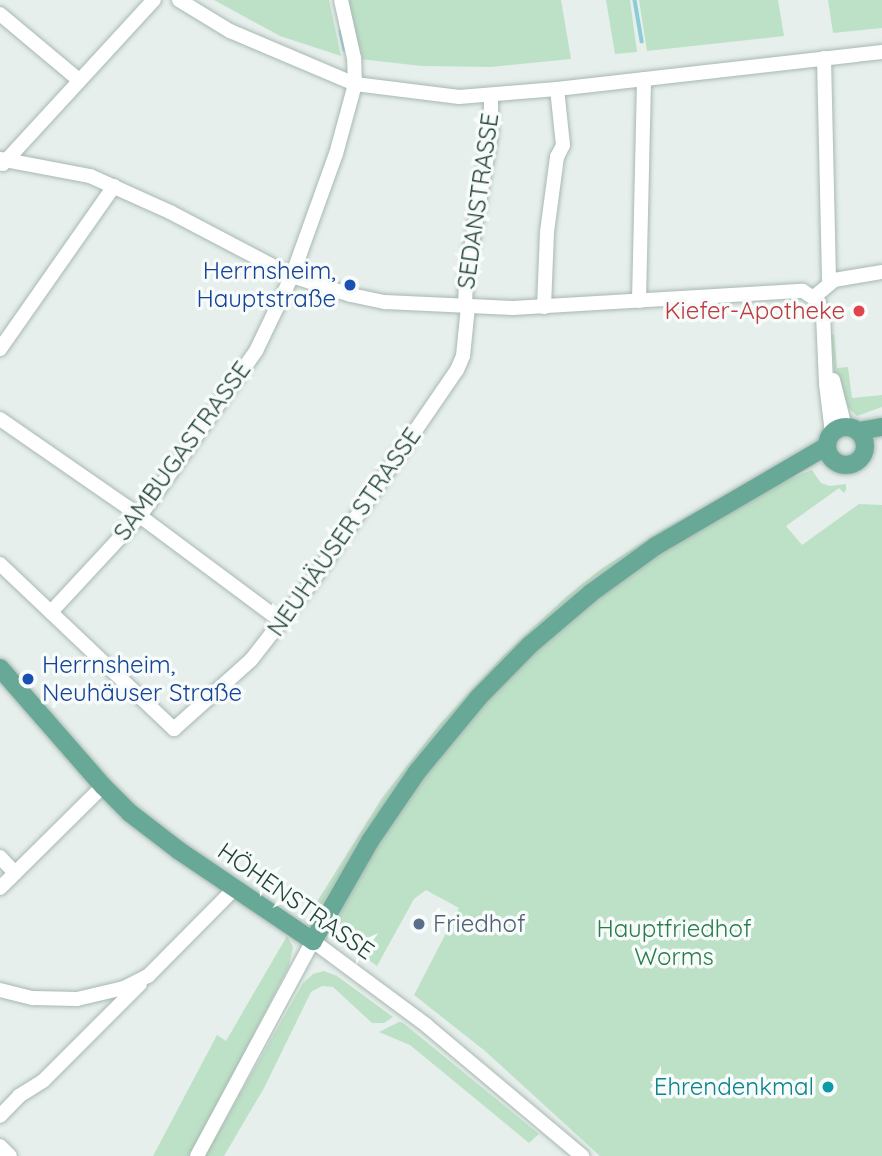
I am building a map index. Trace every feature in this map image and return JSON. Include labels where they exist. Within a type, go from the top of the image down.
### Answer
[{"type":"main road","points":[[313,941],[359,859],[402,792],[448,732],[513,662],[572,608],[656,545],[839,439],[882,427]]},
{"type":"main road","points":[[839,439],[865,444],[860,459],[846,466],[839,439]]},
{"type":"main road","points":[[864,452],[882,443]]},
{"type":"main road","name":"HÖHENSTRASSE","points":[[0,668],[103,786],[159,835],[313,941]]},
{"type":"street","points":[[2,162],[153,0]]},
{"type":"street","points":[[179,0],[230,31],[355,84],[459,97],[557,89],[882,52]]},
{"type":"street","points":[[341,0],[354,58],[355,84]]},
{"type":"street","points":[[0,14],[79,80]]},
{"type":"street","points":[[824,58],[829,282]]},
{"type":"street","points":[[639,302],[644,79]]},
{"type":"street","name":"SAMBUGASTRASSE","points":[[51,612],[140,516],[256,351],[292,276],[336,154],[355,84]]},
{"type":"street","points":[[544,307],[546,243],[557,156],[563,145],[557,89]]},
{"type":"street","name":"SEDANSTRASSE","points":[[467,307],[466,278],[491,134],[491,96]]},
{"type":"street","points":[[2,162],[72,171],[114,186],[292,276],[377,301],[467,307],[544,307],[803,291],[814,297],[823,314],[839,439]]},
{"type":"street","points":[[0,349],[114,186]]},
{"type":"street","points":[[814,297],[829,282],[848,275],[882,272]]},
{"type":"street","name":"NEUHÄUSER STRASSE","points":[[51,612],[174,729],[242,670],[282,622],[457,370],[463,356],[467,307]]},
{"type":"street","points":[[0,419],[140,516],[282,622]]},
{"type":"street","points":[[0,564],[51,612]]},
{"type":"street","points":[[0,888],[103,786]]},
{"type":"street","points":[[0,857],[15,873]]},
{"type":"street","points":[[0,1116],[19,1096],[43,1081],[235,888]]},
{"type":"street","points":[[197,1156],[313,941]]},
{"type":"street","name":"HÖHENSTRASSE","points":[[313,941],[446,1041],[582,1156]]},
{"type":"street","points":[[0,990],[33,999],[76,999],[113,992],[148,976]]},
{"type":"street","points":[[0,1146],[10,1156]]},
{"type":"green space","points":[[214,0],[329,0],[341,56],[280,36]]},
{"type":"green space","points":[[345,0],[561,0],[571,59],[491,67],[422,66],[359,59]]},
{"type":"green space","points":[[606,0],[630,0],[637,52],[615,54]]},
{"type":"green space","points":[[639,0],[778,0],[784,36],[647,51]]},
{"type":"green space","points":[[828,0],[882,0],[882,28],[833,33]]},
{"type":"green space","points":[[834,334],[837,368],[848,367],[852,398],[882,395],[882,407],[857,416],[843,403],[834,369],[831,335]]},
{"type":"green space","name":"Hauptfriedhof Worms","points":[[812,470],[821,483],[830,486],[846,484],[846,490],[844,493],[839,488],[786,526],[802,545],[859,504],[882,505],[882,1156],[600,1156],[485,1051],[414,995],[459,908],[426,890],[414,899],[377,966],[340,940],[334,925],[381,839],[441,752],[531,652],[638,565],[780,483]]},
{"type":"green space","points":[[735,490],[630,557],[406,775],[366,830],[323,903],[308,916],[382,798],[439,725],[504,655],[567,596],[601,569],[662,530]]},
{"type":"green space","points":[[287,936],[293,947],[289,966],[191,1156],[153,1156],[217,1035],[226,1041]]},
{"type":"green space","points":[[324,971],[337,976],[393,1017],[384,1023],[372,1023],[333,987],[322,986],[311,992],[264,1088],[224,1156],[205,1156],[303,983],[313,974]]},
{"type":"green space","points":[[399,1022],[539,1134],[529,1143],[410,1045],[379,1032]]},
{"type":"waterway","points":[[635,0],[642,41]]},
{"type":"waterway","points":[[341,31],[345,50]]},
{"type":"place","name":"Herrnsheim, Hauptstraße","points":[[350,285]]},
{"type":"place","name":"Kiefer-Apotheke","points":[[859,311]]},
{"type":"place","name":"Herrnsheim, Neuhäuser Straße","points":[[28,679]]},
{"type":"place","name":"Friedhof","points":[[419,924]]},
{"type":"place","name":"Ehrendenkmal","points":[[828,1087]]}]
